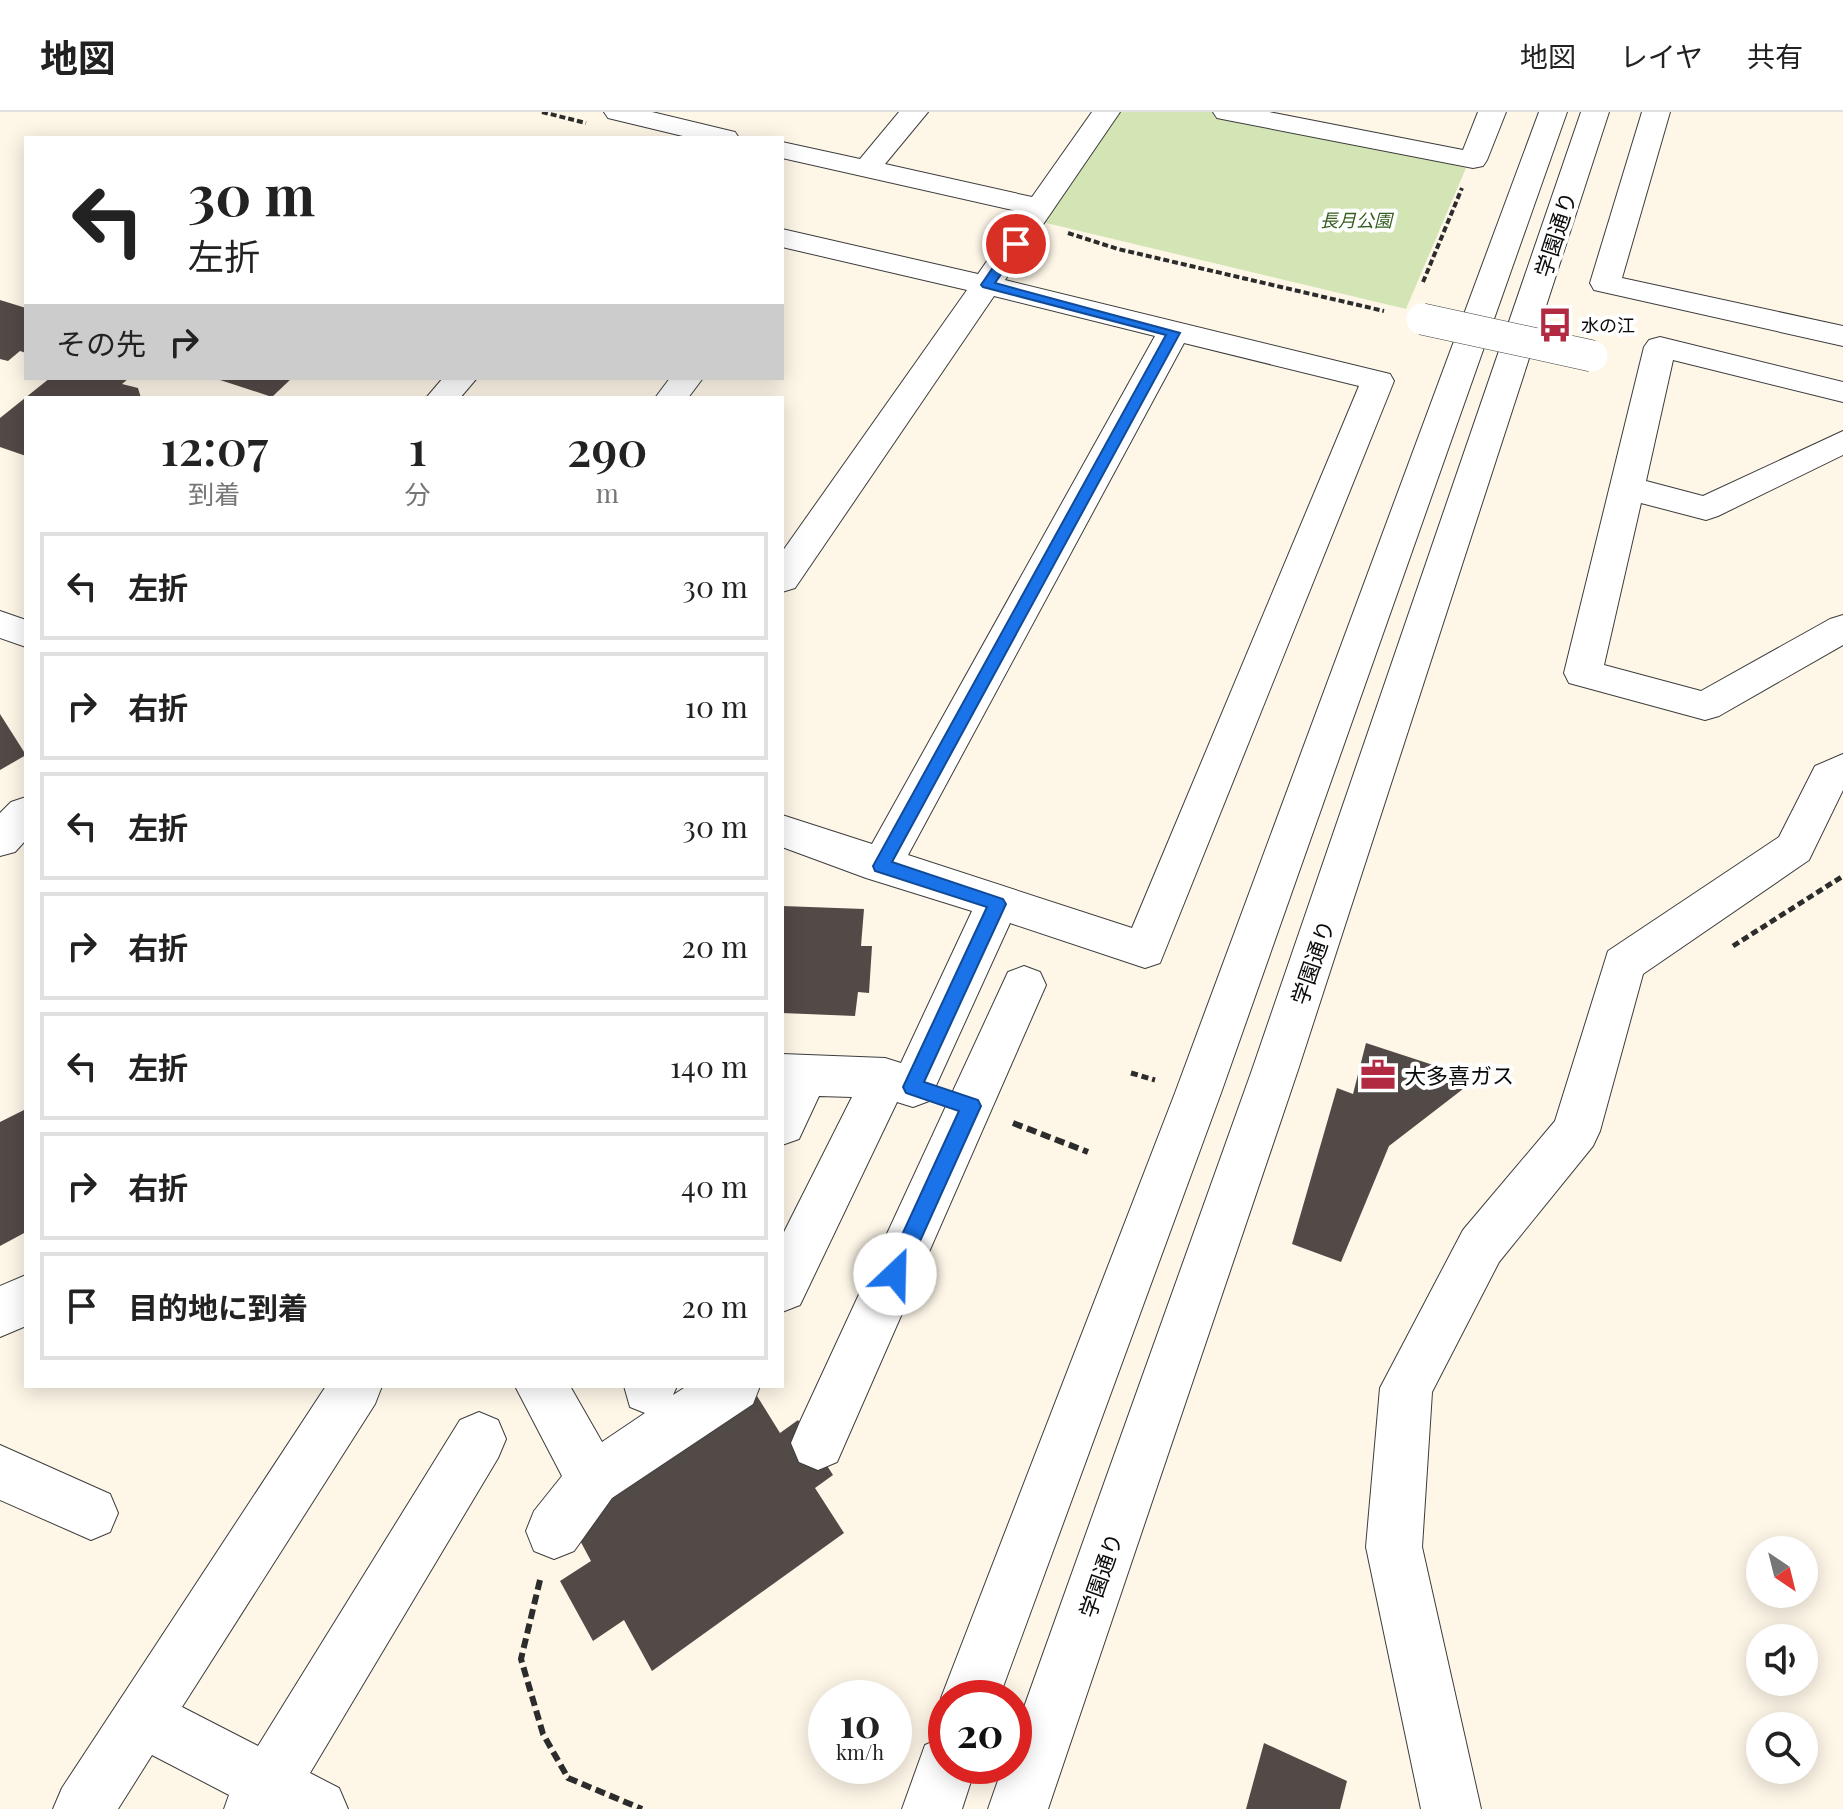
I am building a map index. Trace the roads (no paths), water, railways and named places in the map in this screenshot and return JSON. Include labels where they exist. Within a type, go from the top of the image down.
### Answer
[{"type":"street","points":[[618,112],[694,135],[717,112]]},
{"type":"street","points":[[867,168],[914,112]]},
{"type":"street","points":[[784,576],[1106,112]]},
{"type":"street","points":[[1227,112],[1299,120],[1473,160],[1492,112]]},
{"type":"street","name":"学園通り","points":[[977,1680],[1198,1093],[1553,112]]},
{"type":"street","name":"学園通り","points":[[1018,1809],[1280,1055],[1595,112]]},
{"type":"street","points":[[1656,112],[1605,283],[1843,336]]},
{"type":"street","points":[[784,150],[867,168],[1035,216]]},
{"type":"street","points":[[784,832],[1145,950],[1378,381],[987,285],[788,249]]},
{"type":"street","points":[[1415,318],[1592,356]]},
{"type":"street","points":[[881,866],[1173,333]]},
{"type":"street","points":[[1843,392],[1660,347],[1583,673],[1705,706],[1843,628]]},
{"type":"street","points":[[444,396],[459,380]]},
{"type":"street","points":[[673,396],[685,380]]},
{"type":"street","points":[[1627,488],[1706,508],[1843,442]]},
{"type":"street","points":[[1451,1809],[1394,1547],[1406,1388],[1481,1246],[1576,1131],[1624,964],[1794,848],[1829,777],[1843,769]]},
{"type":"street","points":[[0,840],[24,815]]},
{"type":"street","points":[[784,1284],[997,904]]},
{"type":"street","points":[[818,1443],[1024,985]]},
{"type":"street","points":[[784,1116],[794,1074],[899,1082],[971,1106]]},
{"type":"street","points":[[83,1809],[355,1388]]},
{"type":"street","points":[[542,1388],[593,1479]]},
{"type":"street","points":[[554,1531],[593,1479],[731,1388]]},
{"type":"street","points":[[142,1718],[280,1800],[479,1439]]},
{"type":"street","points":[[0,1472],[91,1513]]},
{"type":"street","points":[[932,1809],[940,1784]]},
{"type":"place","name":"水の江","points":[[1555,325]]},
{"type":"place","name":"大多喜ガス","points":[[1378,1075]]},
{"type":"park label","name":"長月公園","points":[[1356,220]]}]
